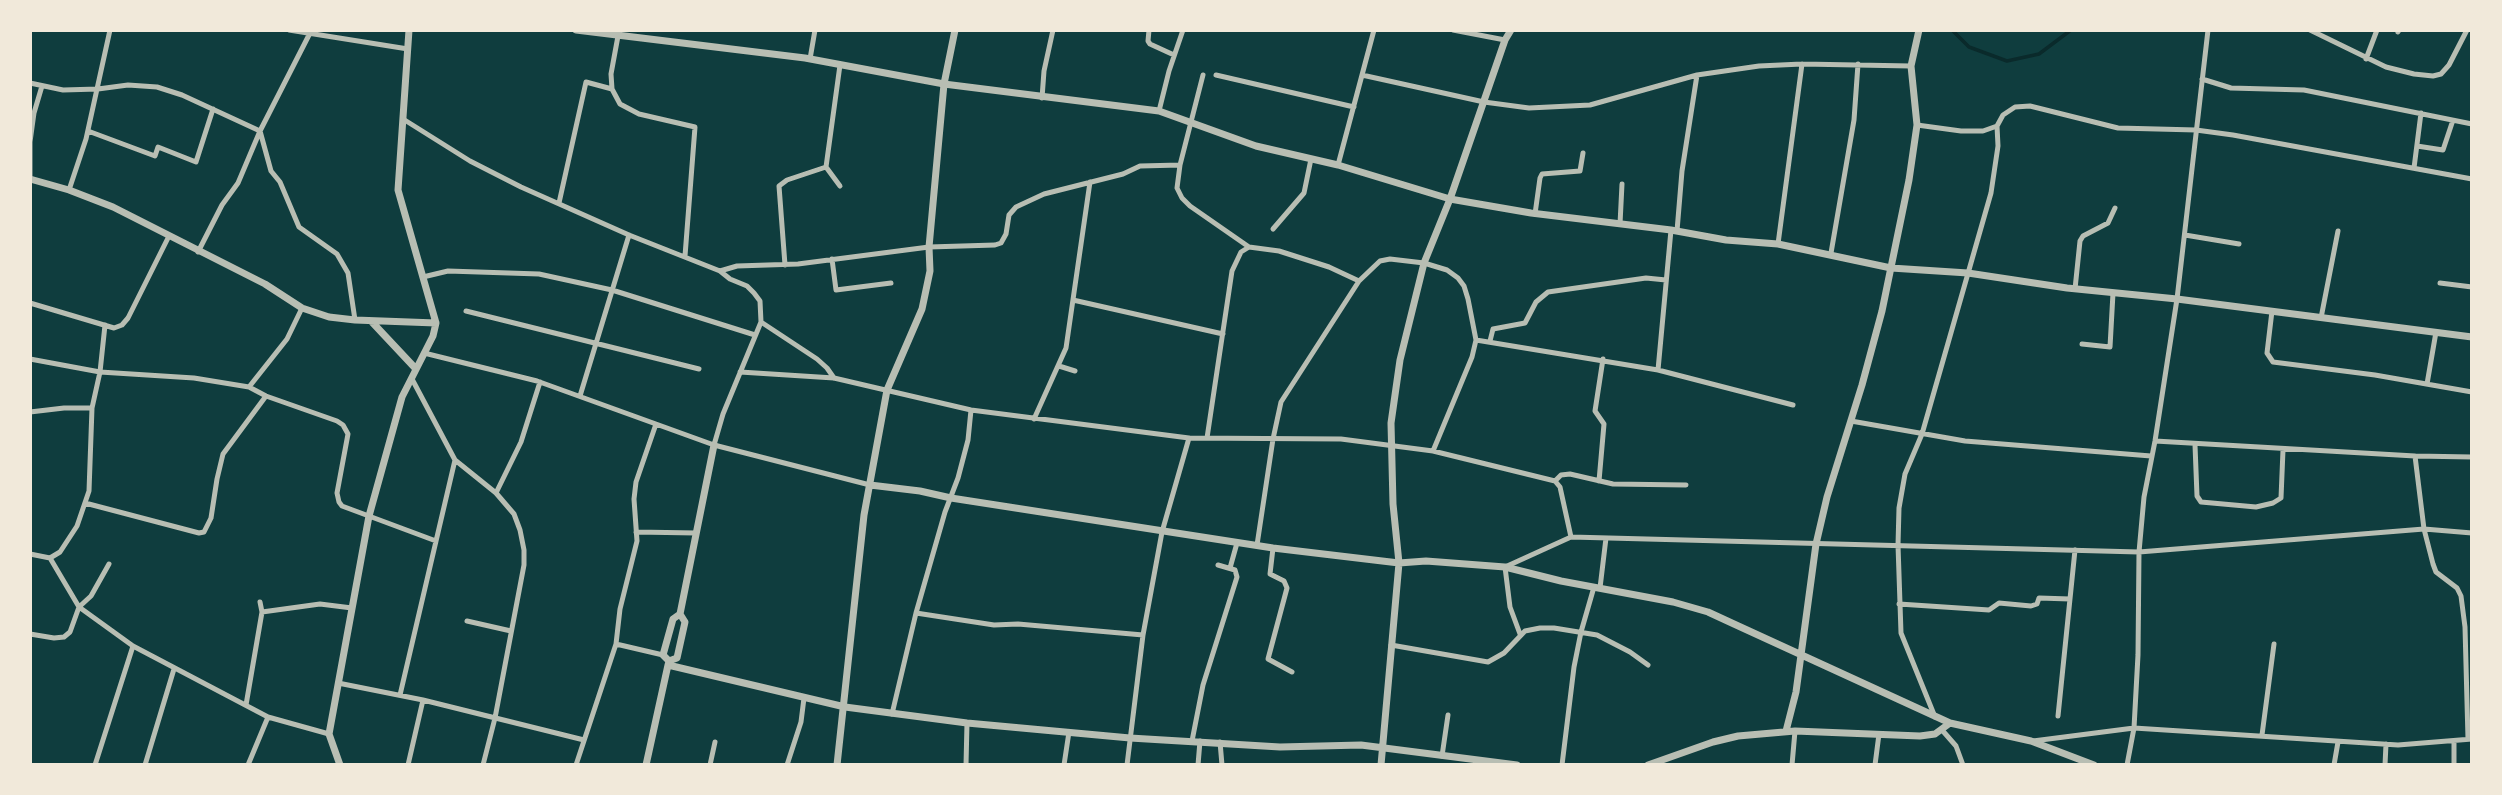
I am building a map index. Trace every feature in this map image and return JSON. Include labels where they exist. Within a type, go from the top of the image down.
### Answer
[{"type":"street","points":[[69,190],[88,131],[110,30]]},
{"type":"street","points":[[289,30],[408,49]]},
{"type":"street","points":[[340,765],[329,734],[369,516],[402,397],[433,336],[436,323],[398,190],[409,30]]},
{"type":"street","points":[[576,30],[810,59],[944,84],[1159,111],[1256,146],[1338,165],[1450,199],[1535,214],[1674,230],[1726,240],[1778,244],[1831,253],[1891,268],[1968,273],[2075,289],[2177,299],[2472,337]]},
{"type":"street","points":[[810,59],[815,30]]},
{"type":"street","points":[[837,765],[864,515],[887,390],[922,309],[930,271],[929,247],[944,84],[955,30]]},
{"type":"street","points":[[1042,98],[1044,71],[1053,30]]},
{"type":"street","points":[[1149,30],[1150,44],[1174,55]]},
{"type":"street","points":[[1159,111],[1183,30]]},
{"type":"street","points":[[1338,165],[1374,30]]},
{"type":"street","points":[[1453,30],[1505,40]]},
{"type":"street","points":[[1381,765],[1399,563],[1393,505],[1391,423],[1400,360],[1424,263],[1450,199],[1505,40],[1511,30]]},
{"type":"street","points":[[2127,765],[2134,728],[2139,552],[2144,498],[2177,299],[2208,30]]},
{"type":"street","points":[[2310,30],[2386,67],[2414,75],[2433,76],[2441,74],[2449,65],[2467,30]]},
{"type":"street","points":[[2366,59],[2377,30]]},
{"type":"street","points":[[1792,765],[1790,731],[1816,544],[1827,497],[1882,311],[1909,180],[1917,125],[1911,66],[1919,32]]},
{"type":"street","points":[[198,252],[222,205],[238,183],[260,131],[309,34]]},
{"type":"street","points":[[618,36],[612,65],[612,89],[620,104],[639,114],[695,127],[685,256]]},
{"type":"street","points":[[1778,244],[1802,64]]},
{"type":"street","points":[[1831,253],[1854,120],[1858,64]]},
{"type":"street","points":[[840,65],[826,167],[840,186]]},
{"type":"street","points":[[1362,75],[1484,102],[1530,108],[1590,105],[1698,75],[1759,66],[1911,66]]},
{"type":"street","points":[[1203,75],[1180,165],[1177,188],[1182,198],[1249,247],[1279,251],[1329,267],[1359,281]]},
{"type":"street","points":[[1216,75],[1354,107]]},
{"type":"street","points":[[1658,370],[1666,280],[1698,75]]},
{"type":"street","points":[[2202,79],[2231,88],[2304,90],[2472,124]]},
{"type":"street","points":[[559,203],[586,82],[612,89]]},
{"type":"street","points":[[30,83],[63,90],[128,85],[157,88],[214,109],[260,131],[271,171],[280,182],[299,227],[337,254],[348,274],[355,320]]},
{"type":"street","points":[[42,86],[34,113],[30,142],[30,179],[69,190],[113,208],[265,285],[302,308],[329,317],[355,320],[436,323]]},
{"type":"street","points":[[1935,716],[1901,633],[1899,508],[1905,474],[1922,434],[1995,172],[1997,126],[2003,115],[2015,107],[2030,106],[2118,128],[2196,130],[2472,179]]},
{"type":"street","points":[[88,131],[155,156],[158,147],[196,162],[214,109]]},
{"type":"street","points":[[2414,168],[2421,113]]},
{"type":"street","points":[[403,119],[470,161],[629,235],[720,271],[730,279],[747,286],[760,301],[761,322],[714,445],[680,614],[674,619],[646,765]]},
{"type":"street","points":[[2417,146],[2443,150],[2453,120]]},
{"type":"street","points":[[1917,125],[1961,131],[1983,131],[1997,126]]},
{"type":"street","points":[[1535,214],[1542,174],[1580,171],[1583,153]]},
{"type":"street","points":[[1273,229],[1304,193],[1311,159]]},
{"type":"street","points":[[720,271],[737,266],[785,265],[929,247],[995,246],[1001,243],[1006,234],[1009,215],[1016,207],[1044,194],[1123,174],[1140,166],[1180,165]]},
{"type":"street","points":[[785,265],[779,186],[787,180],[826,167]]},
{"type":"street","points":[[1034,419],[1066,348],[1090,182]]},
{"type":"street","points":[[1620,224],[1622,184]]},
{"type":"street","points":[[2075,289],[2080,241],[2083,236],[2108,223],[2115,208]]},
{"type":"street","points":[[2321,318],[2338,231]]},
{"type":"street","points":[[580,396],[629,235]]},
{"type":"street","points":[[2185,235],[2239,244]]},
{"type":"street","points":[[30,303],[114,328],[122,325],[169,236]]},
{"type":"street","points":[[1208,438],[1232,271],[1241,253],[1249,247]]},
{"type":"street","points":[[832,259],[836,290],[891,284]]},
{"type":"street","points":[[1256,545],[1281,402],[1359,281],[1380,261],[1390,259],[1424,263],[1447,270],[1464,286],[1476,340],[1472,357],[1433,450]]},
{"type":"street","points":[[423,277],[448,271],[539,274],[612,290],[755,335]]},
{"type":"street","points":[[1490,341],[1493,329],[1525,323],[1536,302],[1548,292],[1646,278],[1666,280]]},
{"type":"street","points":[[2440,283],[2472,287]]},
{"type":"street","points":[[2082,344],[2110,347],[2112,293]]},
{"type":"street","points":[[1073,300],[1223,334]]},
{"type":"street","points":[[249,387],[286,340],[302,308]]},
{"type":"street","points":[[466,311],[699,369]]},
{"type":"street","points":[[2272,311],[2267,353],[2273,362],[2375,374],[2472,392]]},
{"type":"street","points":[[370,320],[416,369]]},
{"type":"street","points":[[761,322],[817,359],[834,378]]},
{"type":"street","points":[[30,554],[50,558],[60,552],[77,526],[89,491],[92,408],[100,372],[105,325]]},
{"type":"street","points":[[2427,384],[2435,332]]},
{"type":"street","points":[[1476,340],[1658,370],[1793,405]]},
{"type":"street","points":[[424,353],[540,382],[714,445],[870,485],[1273,548],[1399,563],[1426,561],[1505,567],[1673,602],[1708,612],[1903,699],[1950,723],[2031,741],[2094,765]]},
{"type":"street","points":[[30,359],[100,372],[194,378],[249,387],[266,397],[343,425],[348,434],[337,500],[342,506],[436,541]]},
{"type":"street","points":[[1599,481],[1604,424],[1595,411],[1603,359]]},
{"type":"street","points":[[1059,366],[1075,371]]},
{"type":"street","points":[[740,372],[834,378],[971,410],[1066,424],[1105,425],[1189,438],[1341,439],[1433,450],[1555,481],[1560,487],[1571,537]]},
{"type":"street","points":[[412,379],[455,460],[496,493],[514,514],[524,550],[524,565],[495,718],[483,765]]},
{"type":"street","points":[[496,493],[522,442],[540,382]]},
{"type":"street","points":[[85,503],[199,533],[204,532],[211,518],[223,454],[266,397]]},
{"type":"street","points":[[30,412],[92,408]]},
{"type":"street","points":[[892,714],[916,613],[968,440],[971,410]]},
{"type":"street","points":[[1850,421],[2011,446],[2151,456]]},
{"type":"street","points":[[576,765],[616,644],[620,609],[637,541],[634,499],[636,481],[656,424]]},
{"type":"street","points":[[1127,765],[1143,635],[1162,532],[1189,438]]},
{"type":"street","points":[[2155,442],[2472,457]]},
{"type":"street","points":[[2195,445],[2197,496],[2201,502],[2256,506],[2273,503],[2281,498],[2283,450]]},
{"type":"street","points":[[2031,741],[2134,728],[2386,744],[2470,739],[2461,596],[2457,588],[2436,572],[2424,529],[2415,456]]},
{"type":"street","points":[[400,695],[455,460]]},
{"type":"street","points":[[1555,481],[1561,475],[1570,474],[1613,484],[1686,485]]},
{"type":"street","points":[[1505,567],[1571,537],[2139,552],[2424,529],[2472,533]]},
{"type":"street","points":[[636,532],[696,533]]},
{"type":"street","points":[[1562,765],[1581,632],[1597,588],[1606,538]]},
{"type":"street","points":[[1230,568],[1237,542]]},
{"type":"street","points":[[1273,548],[1270,574],[1284,581],[1287,588],[1268,659],[1292,672]]},
{"type":"street","points":[[2058,716],[2075,550]]},
{"type":"street","points":[[50,558],[79,607],[133,646],[268,717],[329,734]]},
{"type":"street","points":[[30,634],[54,638],[64,637],[70,632],[79,607],[90,596],[109,564]]},
{"type":"street","points":[[1198,765],[1196,741],[1203,685],[1237,577],[1235,570],[1218,565]]},
{"type":"street","points":[[1505,567],[1510,607],[1520,634]]},
{"type":"street","points":[[1899,604],[1989,610],[1999,603],[2031,606],[2037,604],[2039,598],[2070,599]]},
{"type":"street","points":[[246,705],[262,612],[260,602]]},
{"type":"street","points":[[262,612],[320,604],[352,608]]},
{"type":"street","points":[[916,613],[983,624],[1018,624],[1143,635]]},
{"type":"street","points":[[667,660],[677,658],[685,622],[680,614]]},
{"type":"street","points":[[467,621],[511,631]]},
{"type":"street","points":[[1391,645],[1488,662],[1504,653],[1520,634],[1539,628],[1597,635],[1617,644],[1648,665]]},
{"type":"street","points":[[616,644],[804,698],[892,714],[1130,738],[1280,747],[1361,746],[1517,765]]},
{"type":"street","points":[[2262,735],[2274,644]]},
{"type":"street","points":[[95,765],[133,646]]},
{"type":"street","points":[[145,765],[174,669]]},
{"type":"street","points":[[338,683],[423,700],[584,740]]},
{"type":"street","points":[[787,765],[802,722],[804,698]]},
{"type":"street","points":[[408,765],[423,700]]},
{"type":"street","points":[[1443,757],[1448,715]]},
{"type":"street","points":[[248,765],[268,717]]},
{"type":"street","points":[[965,765],[967,723]]},
{"type":"street","points":[[1647,765],[1738,736],[1790,731],[1920,736],[1935,734],[1950,723]]},
{"type":"street","points":[[1942,730],[1956,746],[1963,765]]},
{"type":"street","points":[[1065,765],[1069,732]]},
{"type":"street","points":[[1875,765],[1879,734]]},
{"type":"street","points":[[2454,741],[2454,765]]},
{"type":"street","points":[[710,765],[715,742]]},
{"type":"street","points":[[2334,765],[2338,742]]},
{"type":"street","points":[[1220,743],[1222,765]]},
{"type":"street","points":[[2385,765],[2386,744]]},
{"type":"waterway","points":[[1952,30],[1969,47],[2007,61],[2039,54],[2071,30]]}]
